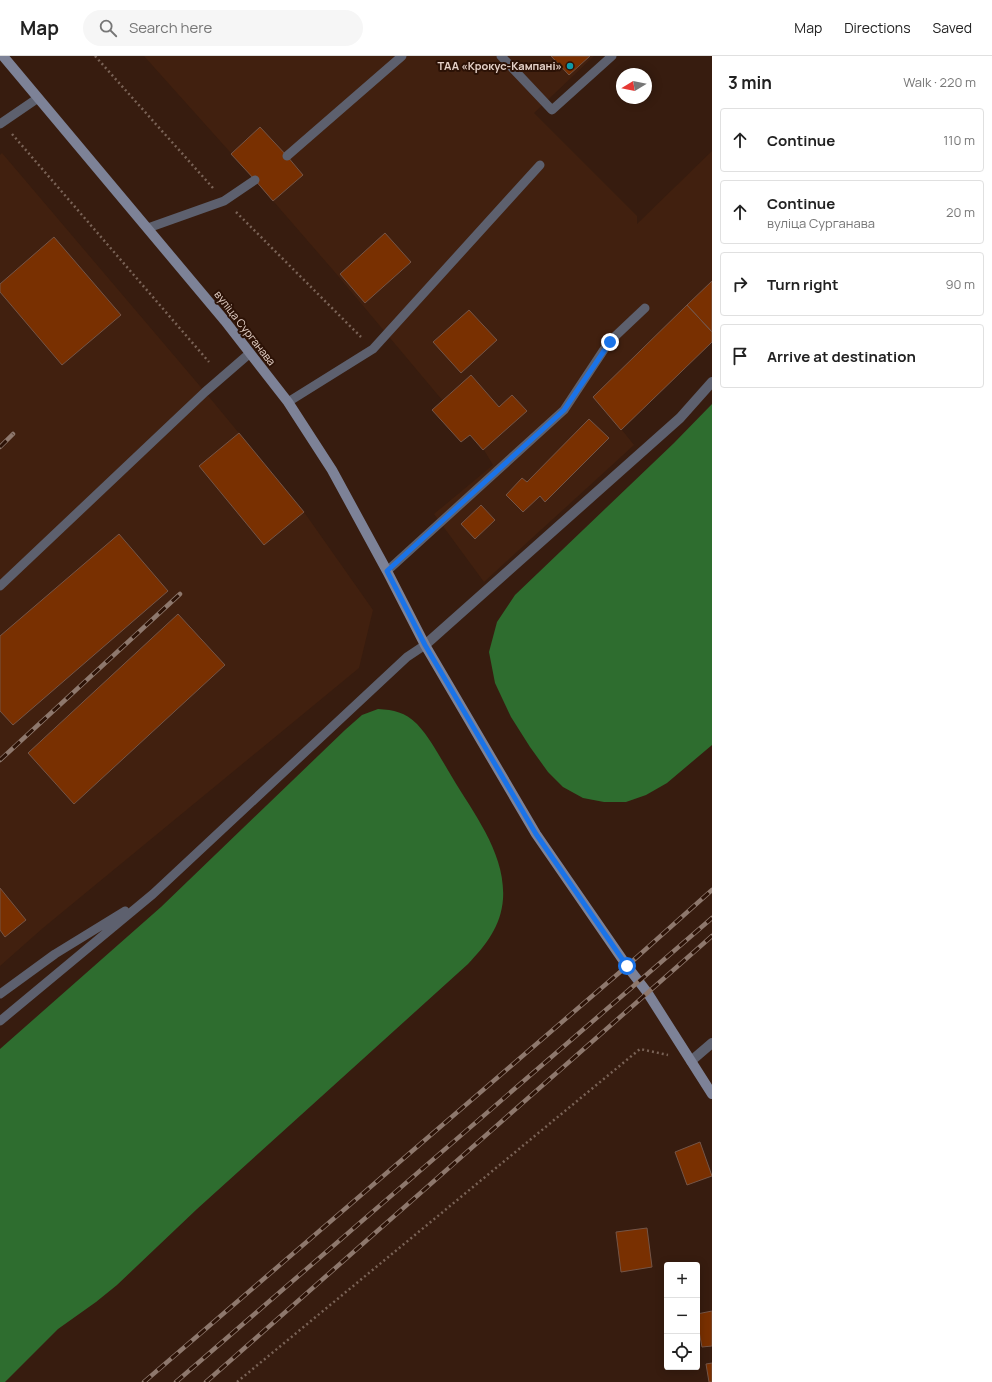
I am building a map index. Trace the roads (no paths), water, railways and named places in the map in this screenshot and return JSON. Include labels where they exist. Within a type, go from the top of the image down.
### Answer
[{"type":"street","name":"вуліца Сурганава","points":[[3,56],[225,321],[288,402],[332,470],[425,645],[536,834],[627,966],[647,992],[712,1094]]},
{"type":"street","points":[[425,645],[680,418],[712,382]]},
{"type":"street","points":[[692,1061],[712,1043]]},
{"type":"lane","points":[[287,156],[402,56]]},
{"type":"lane","points":[[501,56],[552,110],[612,56]]},
{"type":"lane","points":[[1,123],[38,98]]},
{"type":"lane","points":[[288,402],[373,349],[540,165]]},
{"type":"lane","points":[[148,228],[224,201],[255,180]]},
{"type":"lane","points":[[387,571],[564,410],[610,342],[646,308]]},
{"type":"lane","points":[[0,586],[205,392],[250,353]]},
{"type":"lane","points":[[0,1021],[153,894],[407,657],[425,645]]},
{"type":"lane","points":[[0,994],[55,954],[153,894]]},
{"type":"railway","points":[[0,447],[13,434]]},
{"type":"railway","points":[[0,760],[180,594]]},
{"type":"railway","points":[[144,1382],[627,966],[712,890]]},
{"type":"railway","points":[[176,1382],[712,918]]},
{"type":"railway","points":[[206,1382],[712,936]]},
{"type":"place","name":"ТАА «Крокус-Кампані»","points":[[570,66]]}]
